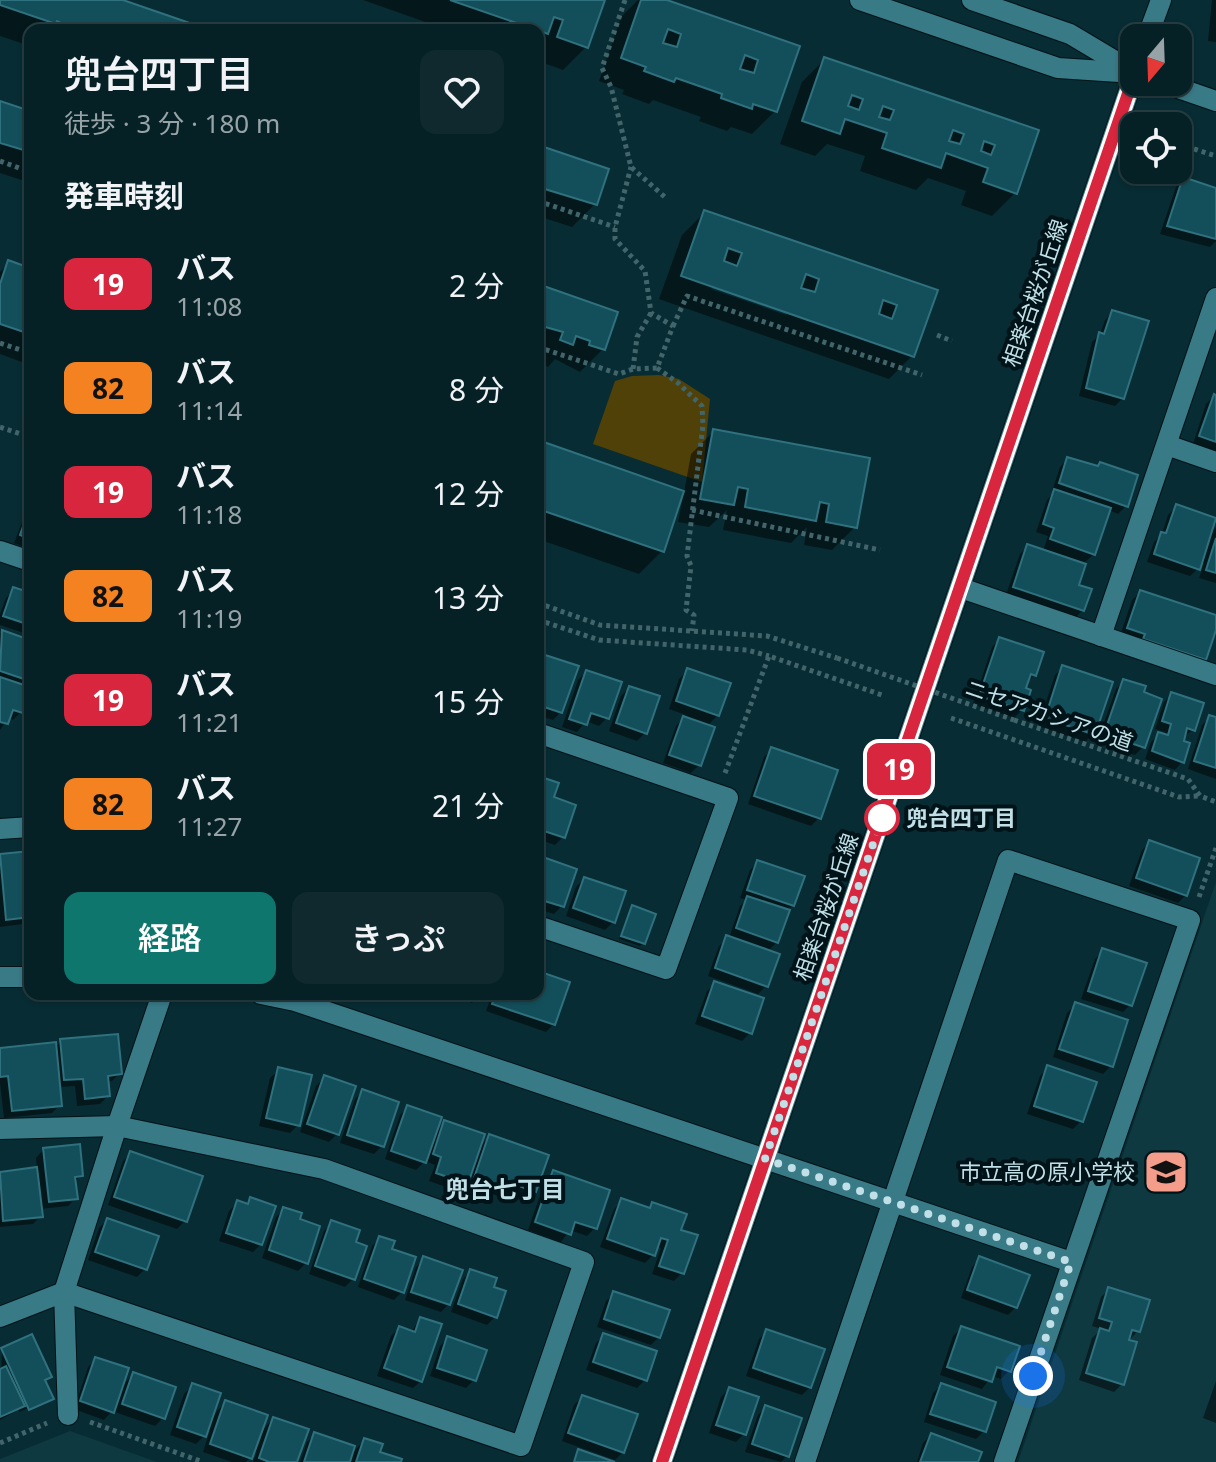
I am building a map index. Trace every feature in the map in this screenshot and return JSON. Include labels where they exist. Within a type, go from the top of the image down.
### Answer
[{"type":"street","points":[[860,0],[1058,68],[1120,73]]},
{"type":"street","points":[[972,0],[1070,34],[1120,65]]},
{"type":"street","points":[[1152,24],[1161,0]]},
{"type":"street","points":[[1192,93],[1216,101]]},
{"type":"street","name":"相楽台桜が丘線","points":[[662,1462],[1127,96]]},
{"type":"street","points":[[1101,636],[1216,298]]},
{"type":"street","points":[[1167,445],[1216,462]]},
{"type":"street","points":[[0,551],[24,559]]},
{"type":"street","points":[[961,588],[1216,675]]},
{"type":"street","points":[[544,735],[728,798],[666,969],[544,928]]},
{"type":"street","points":[[0,829],[24,826]]},
{"type":"street","points":[[805,1462],[1008,860],[1190,920],[1004,1462]]},
{"type":"street","points":[[0,977],[24,977]]},
{"type":"street","points":[[68,1415],[64,1292],[160,1000]]},
{"type":"street","points":[[290,1000],[1071,1262]]},
{"type":"street","points":[[0,1129],[117,1126],[324,1169],[584,1262],[521,1446],[64,1292],[0,1317]]},
{"type":"path","points":[[625,0],[602,68],[611,87],[631,167],[615,227],[615,239],[645,271],[651,313],[637,337],[633,369]]},
{"type":"path","points":[[1194,149],[1216,156]]},
{"type":"path","points":[[0,161],[24,170]]},
{"type":"path","points":[[631,167],[666,198]]},
{"type":"path","points":[[544,203],[615,227]]},
{"type":"path","points":[[657,368],[687,296],[922,375]]},
{"type":"path","points":[[651,313],[673,326]]},
{"type":"path","points":[[937,335],[952,341]]},
{"type":"path","points":[[0,343],[24,351]]},
{"type":"path","points":[[544,349],[619,374],[633,369],[657,368],[702,406],[703,425],[687,556],[691,566],[686,610],[694,615],[692,631]]},
{"type":"path","points":[[0,427],[24,435]]},
{"type":"path","points":[[692,510],[880,550]]},
{"type":"path","name":"ニセアカシアの道","points":[[544,605],[600,625],[767,636],[1188,779],[1200,796],[1216,802]]},
{"type":"path","points":[[544,622],[599,640],[747,650],[882,695]]},
{"type":"path","points":[[728,798],[724,777],[769,656]]},
{"type":"path","points":[[951,718],[1179,797],[1200,796]]},
{"type":"path","points":[[1190,920],[1216,848]]},
{"type":"path","points":[[0,1443],[68,1415],[203,1462]]},
{"type":"shaded area","points":[[659,375],[679,379],[710,399],[702,482],[593,444],[615,381],[632,376]]},
{"type":"shaded area","name":"市立高の原小学校","points":[[1216,882],[1216,1462],[1018,1462]]},
{"type":"shaded area","points":[[70,1431],[157,1462],[0,1462],[0,1459]]},
{"type":"building","points":[[0,0],[123,0],[193,24],[64,24],[57,21],[56,24],[0,5]]},
{"type":"building","points":[[450,0],[605,0],[588,48],[557,37],[563,20],[554,17],[548,34],[544,33],[544,24],[519,24]]},
{"type":"building","points":[[641,0],[667,0],[800,46],[777,112],[753,104],[752,109],[721,98],[722,94],[676,78],[674,82],[621,58]],"holes":[[[668,29],[681,34],[677,47],[663,43]],[[745,55],[758,60],[754,73],[740,69]]]},
{"type":"building","points":[[824,57],[1039,130],[1017,194],[983,182],[988,168],[946,153],[941,168],[882,148],[887,133],[845,119],[840,134],[802,121]],"holes":[[[852,95],[863,99],[859,110],[848,106]],[[883,106],[894,110],[890,120],[879,117]],[[953,130],[964,134],[960,144],[949,141]],[[984,141],[995,145],[991,155],[981,151]]]},
{"type":"building","points":[[0,101],[24,109],[24,150],[0,143]]},
{"type":"building","points":[[544,147],[609,169],[597,205],[544,189]]},
{"type":"building","points":[[1192,180],[1216,188],[1216,239],[1167,226],[1181,184],[1192,184]]},
{"type":"building","points":[[704,210],[938,290],[914,357],[681,276]],"holes":[[[728,248],[742,253],[737,266],[724,261]],[[806,274],[819,279],[815,292],[801,288]],[[883,300],[897,305],[892,319],[879,314]]]},
{"type":"building","points":[[8,260],[24,266],[24,332],[0,324],[0,284]]},
{"type":"building","points":[[544,286],[618,312],[605,350],[589,345],[590,341],[576,336],[573,345],[560,340],[563,332],[544,327]]},
{"type":"building","points":[[1112,310],[1149,321],[1124,399],[1086,388],[1099,332],[1104,334]]},
{"type":"building","points":[[1216,395],[1216,442],[1199,436]]},
{"type":"building","points":[[713,429],[870,458],[857,528],[826,522],[829,504],[820,502],[816,521],[745,507],[748,489],[738,487],[734,505],[700,499]]},
{"type":"building","points":[[544,442],[684,491],[664,552],[544,511]]},
{"type":"building","points":[[1067,457],[1098,466],[1100,462],[1138,475],[1128,507],[1059,483]]},
{"type":"building","points":[[1054,489],[1111,508],[1095,555],[1050,539],[1054,528],[1043,524]]},
{"type":"building","points":[[1176,504],[1216,518],[1200,570],[1154,554],[1161,532],[1166,533]]},
{"type":"building","points":[[1216,538],[1216,573],[1206,570]]},
{"type":"building","points":[[1027,544],[1086,564],[1079,585],[1092,589],[1084,611],[1013,587]]},
{"type":"building","points":[[13,587],[24,591],[24,623],[3,616]]},
{"type":"building","points":[[1140,590],[1216,615],[1216,630],[1206,660],[1143,639],[1145,634],[1127,628]]},
{"type":"building","points":[[2,630],[24,638],[24,679],[0,671]]},
{"type":"building","points":[[999,637],[1044,652],[1036,676],[1031,674],[1026,688],[1031,690],[1024,711],[979,696]]},
{"type":"building","points":[[544,655],[579,666],[562,713],[544,707]]},
{"type":"building","points":[[1062,665],[1113,682],[1095,735],[1045,718]]},
{"type":"building","points":[[687,668],[731,683],[719,716],[676,701]]},
{"type":"building","points":[[586,670],[622,682],[609,719],[591,713],[587,725],[569,719]]},
{"type":"building","points":[[0,677],[24,685],[24,709],[23,713],[13,710],[8,724],[0,722]]},
{"type":"building","points":[[1123,679],[1146,686],[1144,692],[1162,699],[1145,748],[1104,734]]},
{"type":"building","points":[[629,686],[660,696],[647,734],[616,723]]},
{"type":"building","points":[[1171,692],[1204,703],[1195,731],[1187,728],[1184,741],[1190,743],[1184,763],[1152,751],[1158,732],[1168,735],[1171,724],[1162,721]]},
{"type":"building","points":[[1209,715],[1216,717],[1216,768],[1194,761]]},
{"type":"building","points":[[683,716],[715,727],[701,766],[669,755]]},
{"type":"building","points":[[771,747],[838,770],[821,819],[754,796]]},
{"type":"building","points":[[544,778],[559,783],[554,797],[576,805],[565,838],[544,831]]},
{"type":"building","points":[[1149,840],[1200,858],[1187,896],[1136,878]]},
{"type":"building","points":[[24,852],[24,918],[6,920],[0,854]]},
{"type":"building","points":[[544,857],[577,869],[564,907],[544,901]]},
{"type":"building","points":[[757,860],[805,876],[794,906],[747,890]]},
{"type":"building","points":[[584,877],[626,891],[615,923],[573,908]]},
{"type":"building","points":[[747,896],[790,910],[778,943],[736,928]]},
{"type":"building","points":[[632,905],[656,914],[645,944],[621,936]]},
{"type":"building","points":[[726,935],[780,954],[768,987],[715,968]]},
{"type":"building","points":[[1102,948],[1147,963],[1132,1006],[1088,991]]},
{"type":"building","points":[[544,973],[570,982],[555,1025],[492,1004],[494,1000],[544,1000]]},
{"type":"building","points":[[714,981],[764,998],[752,1034],[702,1016]]},
{"type":"building","points":[[1075,1002],[1128,1020],[1113,1067],[1059,1049]]},
{"type":"building","points":[[118,1034],[122,1074],[108,1076],[110,1096],[85,1099],[83,1079],[64,1080],[60,1039]]},
{"type":"building","points":[[56,1042],[62,1106],[12,1111],[8,1076],[0,1077],[0,1048]]},
{"type":"building","points":[[1047,1065],[1097,1082],[1083,1122],[1034,1106]]},
{"type":"building","points":[[278,1067],[312,1075],[300,1126],[266,1118]]},
{"type":"building","points":[[324,1075],[356,1086],[339,1135],[307,1124]]},
{"type":"building","points":[[362,1089],[399,1102],[384,1147],[347,1135]]},
{"type":"building","points":[[407,1105],[442,1117],[426,1163],[391,1151]]},
{"type":"building","points":[[444,1120],[485,1134],[468,1184],[436,1173],[441,1157],[433,1154]]},
{"type":"building","points":[[489,1134],[549,1155],[536,1192],[513,1184],[511,1190],[474,1178]]},
{"type":"building","points":[[80,1144],[83,1176],[75,1177],[78,1199],[49,1202],[43,1148]]},
{"type":"building","points":[[130,1151],[203,1176],[187,1222],[114,1197]]},
{"type":"building","points":[[37,1167],[43,1217],[3,1221],[0,1172]]},
{"type":"building","points":[[553,1170],[610,1190],[597,1229],[575,1222],[571,1235],[535,1222]]},
{"type":"building","points":[[250,1197],[276,1206],[262,1245],[226,1233],[237,1200],[248,1204]]},
{"type":"building","points":[[621,1198],[650,1208],[652,1202],[687,1214],[681,1230],[698,1235],[684,1274],[659,1266],[668,1240],[661,1238],[655,1256],[607,1239]]},
{"type":"building","points":[[283,1207],[302,1213],[300,1219],[320,1226],[308,1264],[269,1250]]},
{"type":"building","points":[[107,1218],[159,1236],[147,1270],[95,1252]]},
{"type":"building","points":[[331,1220],[360,1230],[356,1242],[367,1246],[355,1280],[315,1266]]},
{"type":"building","points":[[379,1236],[395,1241],[392,1249],[416,1257],[404,1293],[364,1279]]},
{"type":"building","points":[[423,1256],[463,1270],[450,1305],[411,1292]]},
{"type":"building","points":[[979,1256],[1030,1275],[1017,1308],[967,1290]]},
{"type":"building","points":[[470,1269],[497,1278],[494,1287],[506,1291],[497,1318],[458,1304]]},
{"type":"building","points":[[1108,1287],[1150,1300],[1140,1332],[1132,1330],[1129,1340],[1137,1342],[1124,1385],[1086,1373],[1100,1328],[1109,1331],[1112,1322],[1099,1318]]},
{"type":"building","points":[[613,1291],[670,1310],[660,1338],[604,1319]]},
{"type":"building","points":[[420,1317],[442,1324],[422,1382],[384,1368],[399,1326],[415,1332]]},
{"type":"building","points":[[961,1326],[1020,1346],[1011,1372],[997,1367],[992,1382],[947,1367]]},
{"type":"building","points":[[766,1329],[825,1349],[811,1388],[753,1368]]},
{"type":"building","points":[[603,1333],[657,1351],[647,1381],[593,1362]]},
{"type":"building","points":[[32,1334],[52,1377],[45,1380],[54,1399],[29,1410],[1,1348]]},
{"type":"building","points":[[447,1336],[487,1350],[476,1381],[437,1368]]},
{"type":"building","points":[[95,1357],[129,1368],[114,1413],[80,1401]]},
{"type":"building","points":[[6,1366],[25,1406],[0,1417],[0,1369]]},
{"type":"building","points":[[133,1372],[176,1387],[165,1419],[122,1404]]},
{"type":"building","points":[[192,1383],[221,1393],[206,1437],[177,1427]]},
{"type":"building","points":[[941,1383],[996,1402],[986,1432],[930,1414]]},
{"type":"building","points":[[729,1387],[759,1397],[746,1435],[716,1425]]},
{"type":"building","points":[[582,1395],[638,1414],[624,1453],[568,1433]]},
{"type":"building","points":[[225,1400],[268,1415],[252,1459],[210,1444]]},
{"type":"building","points":[[765,1405],[802,1418],[789,1457],[752,1444]]},
{"type":"building","points":[[273,1417],[309,1429],[297,1462],[269,1462],[259,1458]]},
{"type":"building","points":[[314,1432],[355,1446],[350,1462],[304,1462]]},
{"type":"building","points":[[931,1433],[982,1452],[978,1462],[920,1462]]},
{"type":"building","points":[[364,1438],[383,1444],[380,1452],[402,1459],[401,1462],[356,1462]]},
{"type":"building","points":[[578,1449],[615,1462],[574,1462]]},
{"type":"bus line","name":"19","points":[[662,1462],[1127,96]]},
{"type":"place","name":"兜台四丁目","points":[[882,818]]},
{"type":"place","name":"市立高の原小学校","points":[[1166,1172]]},
{"type":"district","name":"兜台七丁目","points":[[505,1190]]},
{"type":"route","points":[[882,818],[765,1159],[1071,1262],[1033,1376]]}]
